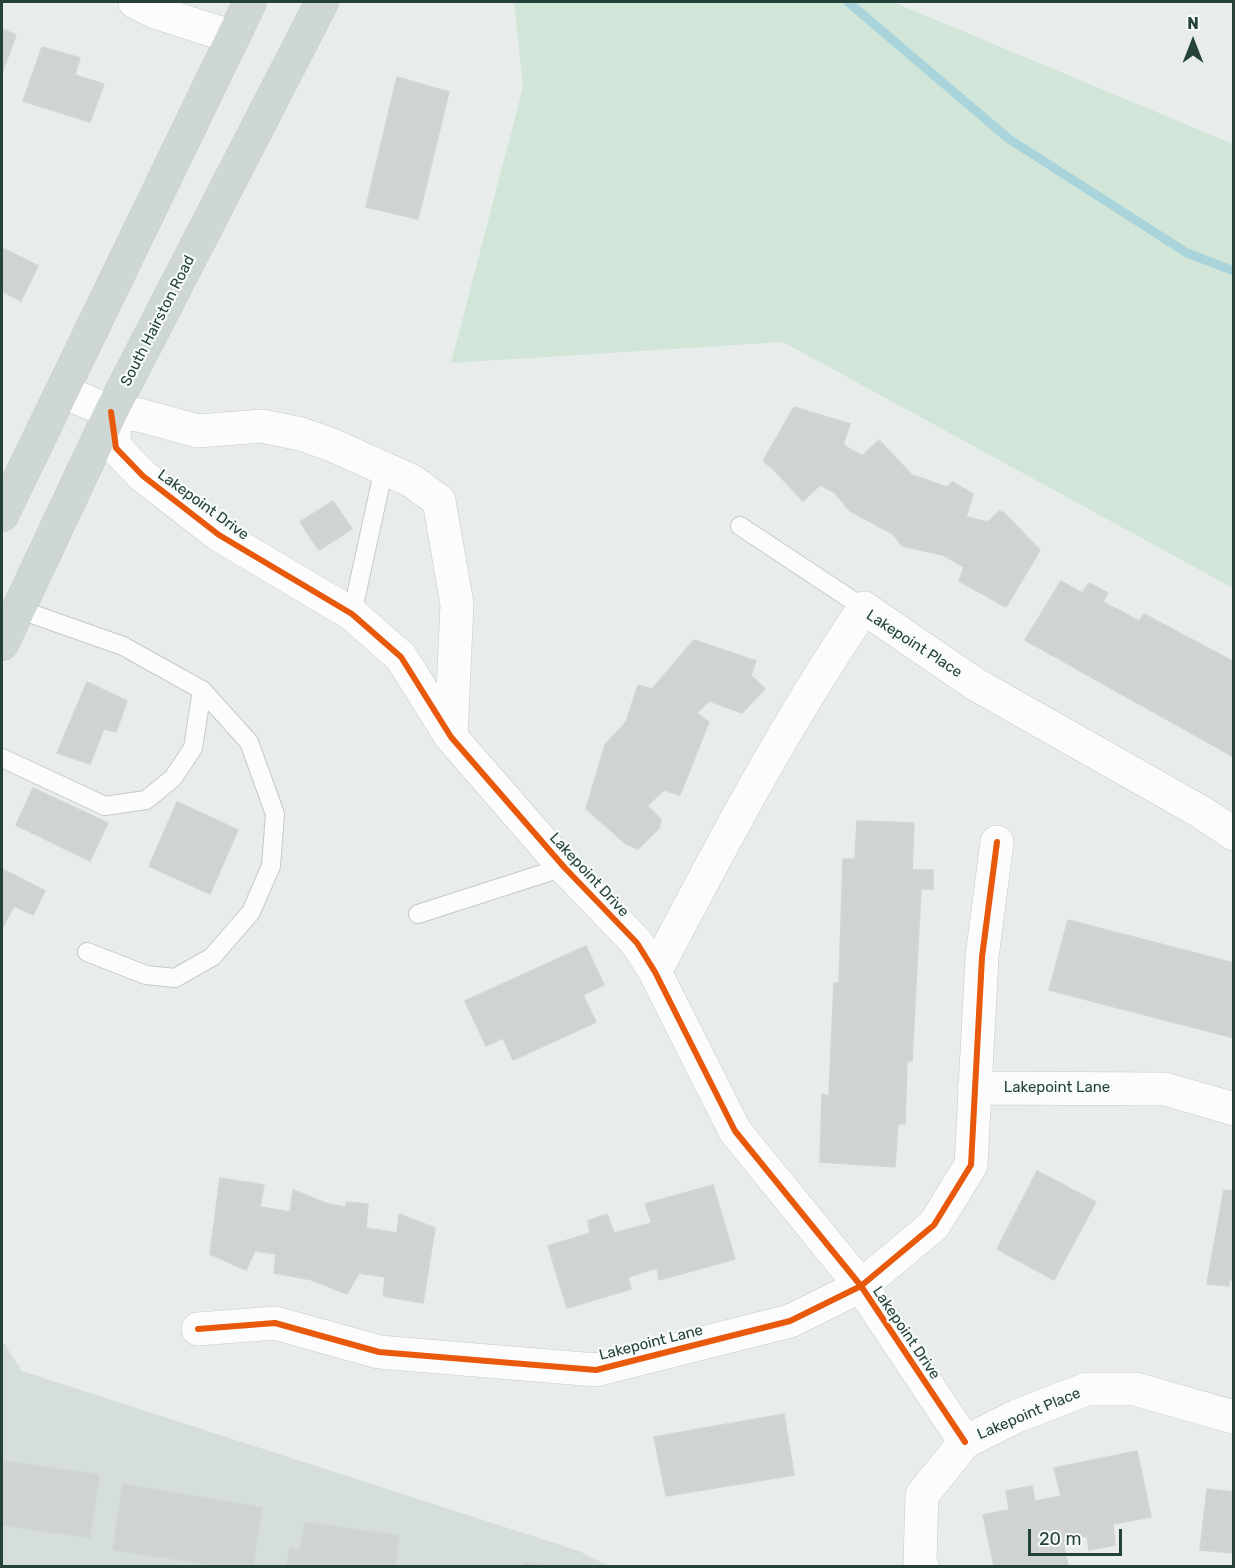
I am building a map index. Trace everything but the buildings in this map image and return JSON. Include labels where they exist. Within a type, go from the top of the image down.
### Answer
[{"type":"main road","points":[[2,515],[250,2]]},
{"type":"main road","name":"South Hairston Road","points":[[2,644],[111,412],[322,2]]},
{"type":"street","points":[[135,2],[155,12],[233,37]]},
{"type":"street","points":[[62,391],[111,412],[139,415],[198,431],[262,426],[301,434],[332,445],[412,481],[439,501],[457,604],[451,737]]},
{"type":"street","name":"Lakepoint Drive","points":[[111,412],[116,448],[143,476],[219,535],[352,614],[401,657],[451,737],[564,867],[637,943],[655,972],[735,1131],[861,1287],[965,1442]]},
{"type":"street","name":"Lakepoint Place","points":[[655,972],[730,829],[828,661],[864,608],[975,684],[1201,812],[1233,834]]},
{"type":"street","points":[[974,1088],[982,957],[997,842]]},
{"type":"street","name":"Lakepoint Lane","points":[[198,1329],[275,1323],[379,1352],[596,1370],[790,1321],[861,1287],[934,1225],[971,1165],[974,1088],[1165,1089],[1233,1109]]},
{"type":"street","name":"Lakepoint Place","points":[[965,1442],[1017,1416],[1087,1389],[1136,1389],[1233,1416]]},
{"type":"street","points":[[922,1566],[920,1562],[922,1495],[965,1442]]},
{"type":"lane","points":[[352,614],[384,468]]},
{"type":"lane","points":[[740,526],[864,608]]},
{"type":"lane","points":[[18,609],[123,646],[202,690],[249,742],[275,814],[271,866],[251,912],[212,957],[175,978],[146,975],[87,952]]},
{"type":"lane","points":[[2,758],[105,806],[146,800],[173,778],[193,748],[202,690]]},
{"type":"lane","points":[[418,914],[564,867]]},
{"type":"shaded area","points":[[2,1340],[22,1371],[579,1551],[609,1566],[2,1566]]},
{"type":"green space","points":[[514,2],[893,2],[1233,144],[1233,588],[783,342],[451,363],[523,87]]},
{"type":"waterway","points":[[848,2],[1009,139],[1187,253],[1234,271]]},
{"type":"cycle path","points":[[111,412],[116,448],[143,476],[219,535],[352,614],[401,657],[451,737],[564,867],[637,943],[655,972],[735,1131],[861,1286],[965,1442]]},
{"type":"cycle path","points":[[198,1329],[275,1323],[379,1352],[596,1370],[790,1321],[861,1286],[934,1225],[971,1165],[982,957],[997,842]]}]
